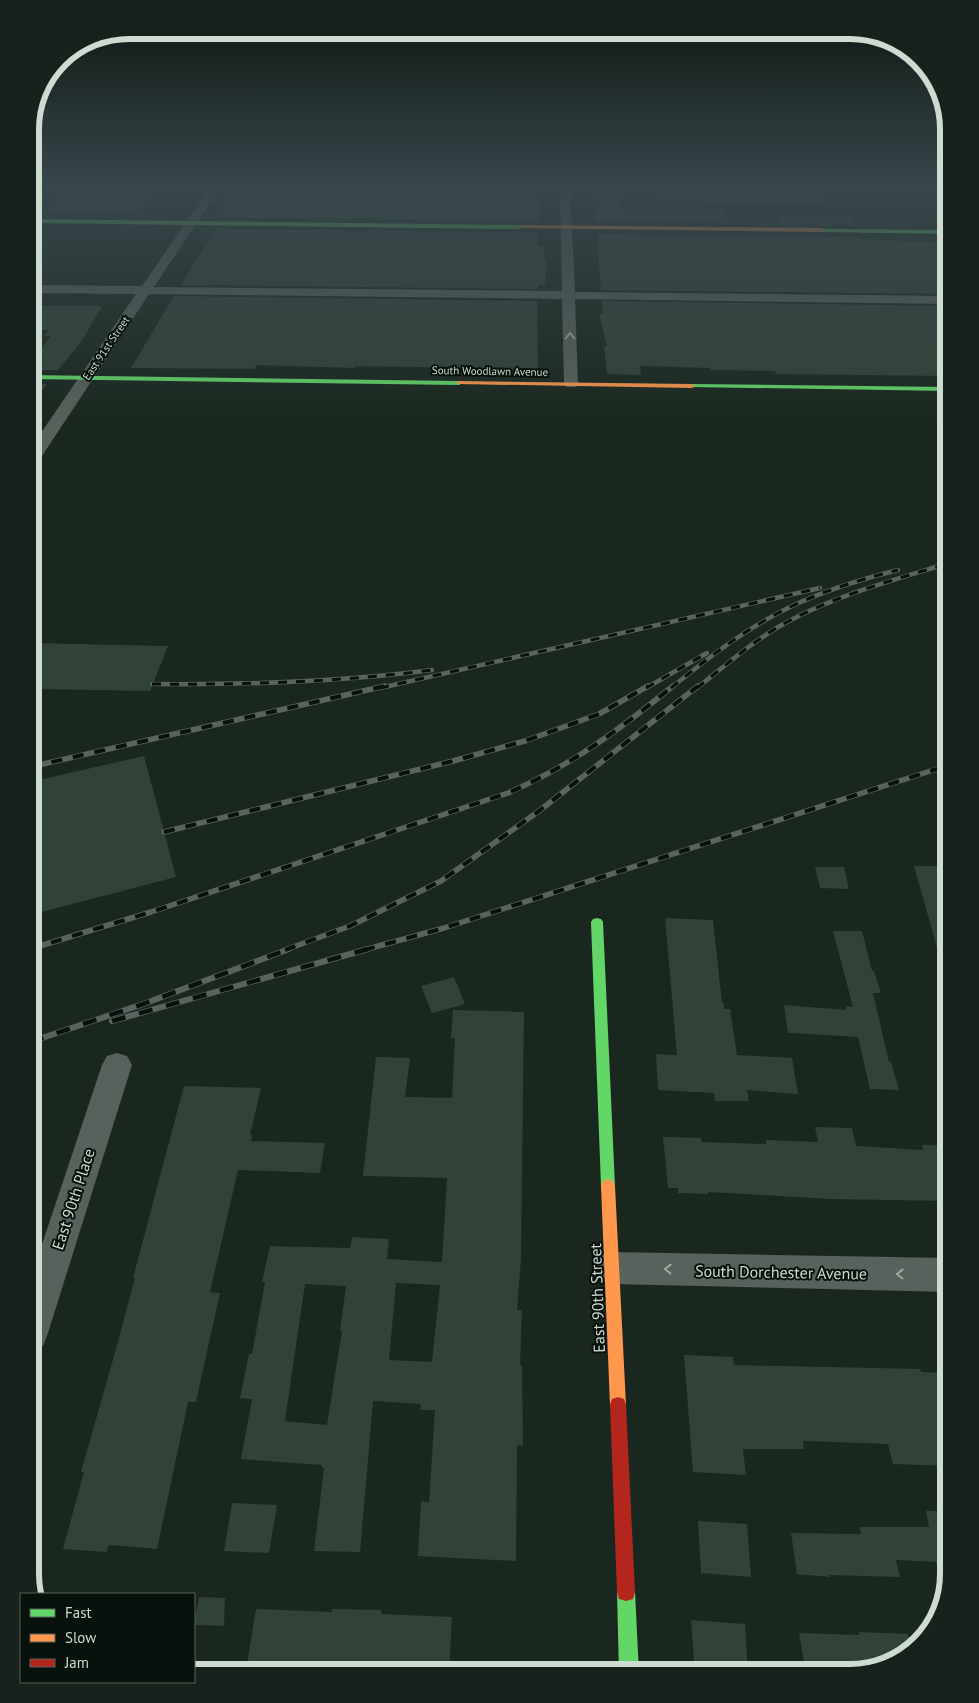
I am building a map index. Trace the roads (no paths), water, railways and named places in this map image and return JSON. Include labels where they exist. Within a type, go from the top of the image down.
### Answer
[{"type":"street","name":"East 91st Street","points":[[39,447],[162,265]]},
{"type":"street","points":[[568,265],[572,384]]},
{"type":"street","points":[[39,289],[940,300]]},
{"type":"street","name":"South Woodlawn Avenue","points":[[39,377],[940,389]]},
{"type":"street","name":"East 90th Street","points":[[597,922],[630,1664]]},
{"type":"street","name":"East 90th Place","points":[[39,1305],[117,1065]]},
{"type":"street","name":"South Dorchester Avenue","points":[[612,1268],[940,1275]]},
{"type":"railway","points":[[697,688],[763,637],[806,612],[866,589],[940,566]]},
{"type":"railway","points":[[671,688],[729,643],[776,614],[831,590],[898,570]]},
{"type":"railway","points":[[380,688],[820,588]]},
{"type":"railway","points":[[646,688],[707,653]]},
{"type":"railway","points":[[152,684],[292,682],[432,670]]},
{"type":"railway","points":[[39,765],[385,686]]},
{"type":"railway","points":[[164,832],[453,761],[525,741],[599,714],[648,686]]},
{"type":"railway","points":[[39,946],[151,912],[508,793],[553,771],[594,746],[673,686]]},
{"type":"railway","points":[[285,950],[350,926],[441,881],[539,811],[698,686]]},
{"type":"railway","points":[[364,950],[444,928],[940,768]]},
{"type":"railway","points":[[39,1039],[146,1003],[289,949]]},
{"type":"railway","points":[[112,1021],[368,949]]}]
